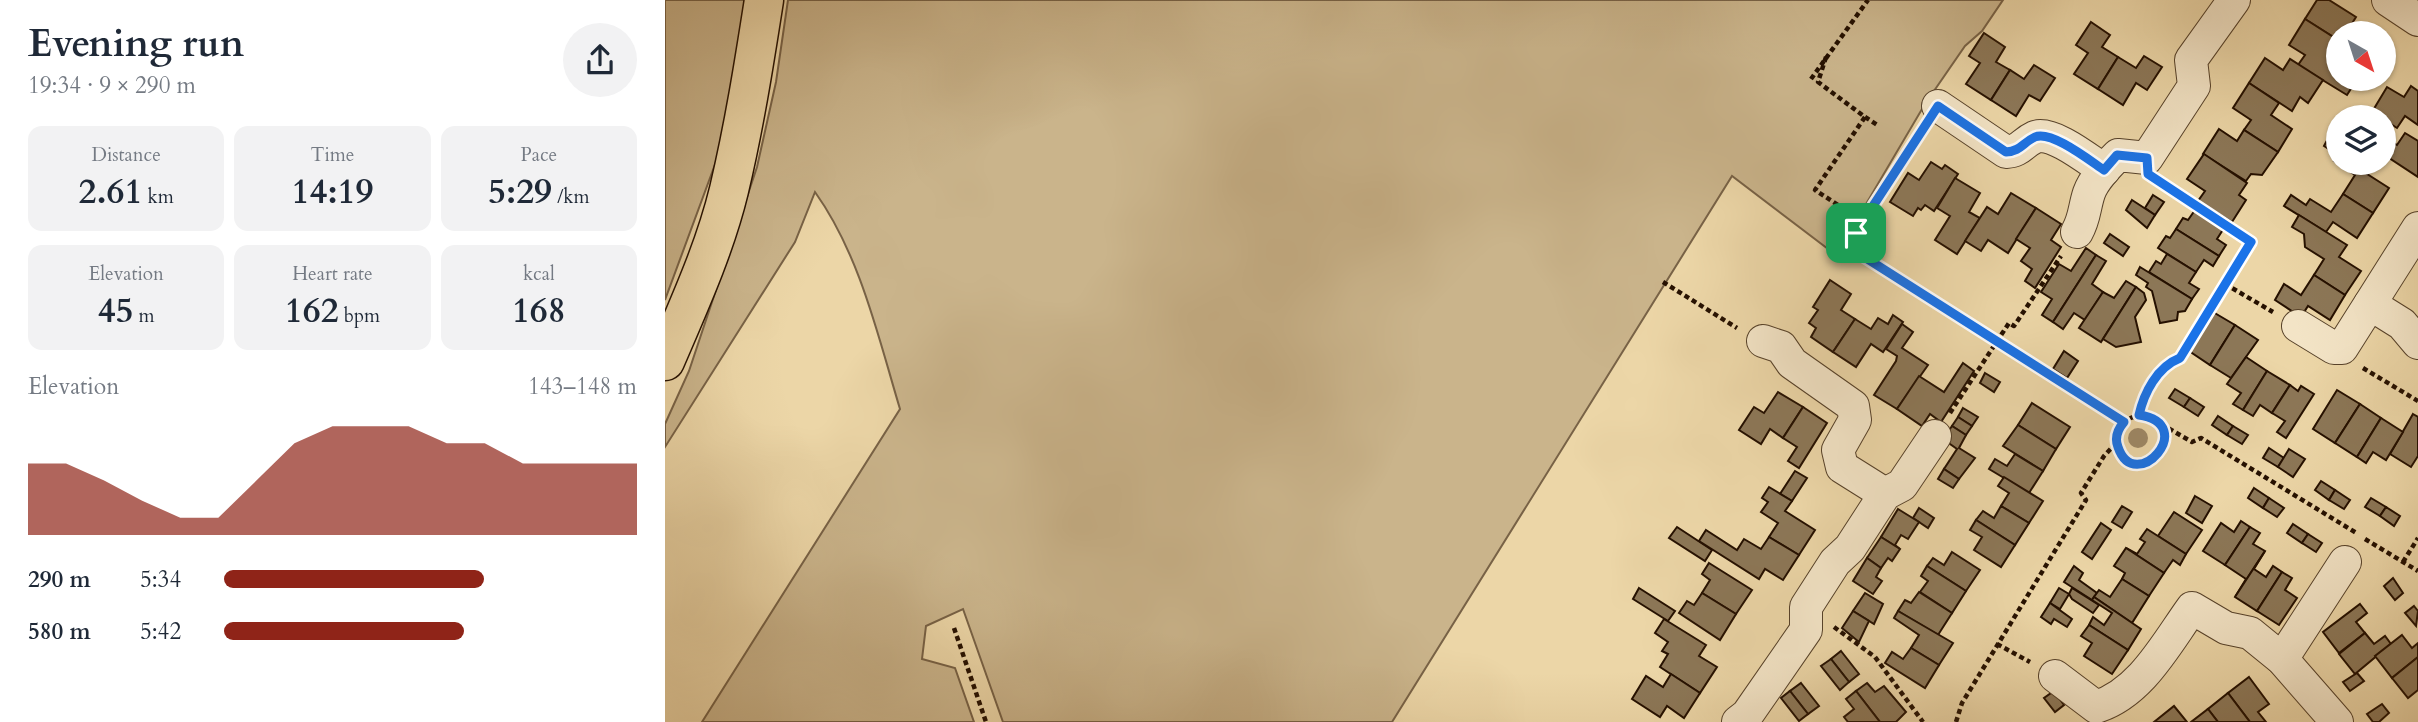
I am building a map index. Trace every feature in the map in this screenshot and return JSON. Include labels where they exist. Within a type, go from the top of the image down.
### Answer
[{"type":"main road","points":[[665,360],[695,291],[729,192],[764,0]]},
{"type":"street","points":[[2077,232],[2085,218],[2089,193],[2117,155],[2147,158],[2194,86],[2191,60],[2234,0]]},
{"type":"street","points":[[2388,0],[2418,20]]},
{"type":"street","points":[[1938,106],[2006,152],[2017,151],[2035,137],[2048,135],[2104,170]]},
{"type":"street","points":[[2298,326],[2334,348],[2341,348],[2418,228]]},
{"type":"street","points":[[2370,304],[2402,324],[2418,343]]},
{"type":"street","points":[[1763,341],[1781,347],[1792,363],[1853,406],[1855,420],[1838,450],[1842,467],[1885,494]]},
{"type":"street","points":[[1738,722],[1747,715],[1806,630],[1806,607],[1885,494],[1902,485],[1935,436]]},
{"type":"street","points":[[2282,659],[2345,562]]},
{"type":"street","points":[[2055,676],[2096,707],[2108,703],[2143,676],[2192,608],[2227,628],[2250,633],[2282,659],[2337,722]]},
{"type":"path","points":[[1811,79],[1868,0]]},
{"type":"path","points":[[1826,57],[1818,82],[1879,126]]},
{"type":"path","points":[[1938,106],[1847,246],[2124,422]]},
{"type":"path","points":[[1856,233],[1844,209],[1815,190],[1865,117]]},
{"type":"path","points":[[2139,415],[2143,400],[2166,364],[2180,358],[2251,242],[2148,174],[2147,158]]},
{"type":"path","points":[[1935,436],[2009,323],[2014,326],[2077,232]]},
{"type":"path","points":[[1663,282],[1763,341]]},
{"type":"path","points":[[2225,284],[2298,326]]},
{"type":"path","points":[[2341,348],[2347,358],[2418,401]]},
{"type":"path","points":[[1956,722],[1962,703],[2086,500],[2081,493],[2104,456],[2116,443],[2119,428],[2124,422],[2139,415],[2154,420],[2192,442],[2201,438],[2418,571]]},
{"type":"path","points":[[2116,443],[2119,451],[2130,462],[2146,463],[2153,460],[2163,448],[2164,440],[2163,432],[2154,420]]},
{"type":"path","points":[[2403,562],[2418,538]]},
{"type":"path","points":[[1806,607],[1875,657],[1923,722]]},
{"type":"path","points":[[954,628],[986,722]]},
{"type":"path","points":[[1997,644],[2055,676]]},
{"type":"shaded area","points":[[665,0],[746,0],[736,75],[717,159],[665,300]]},
{"type":"shaded area","points":[[788,0],[2003,0],[1982,31],[1965,46],[1925,104],[1836,255],[1732,176],[1392,722],[1003,722],[963,609],[926,626],[922,659],[955,668],[974,722],[702,722],[900,409],[856,269],[831,216],[815,192],[795,242],[665,447],[665,424],[689,371],[757,167],[776,82]]},
{"type":"building","points":[[2317,0],[2329,0],[2356,17],[2354,21],[2326,21],[2326,32],[2305,19]]},
{"type":"building","points":[[2305,19],[2326,32],[2326,82],[2298,65],[2305,55],[2289,45]]},
{"type":"building","points":[[2091,22],[2110,35],[2102,47],[2118,57],[2098,89],[2074,74],[2088,53],[2076,45]]},
{"type":"building","points":[[1984,33],[2005,47],[1996,62],[2010,70],[1991,100],[1966,84],[1980,63],[1969,56]]},
{"type":"building","points":[[2144,56],[2162,67],[2147,90],[2136,83],[2123,105],[2098,89],[2118,57],[2136,68]]},
{"type":"building","points":[[2265,58],[2283,70],[2290,59],[2323,80],[2308,103],[2300,97],[2292,111],[2249,83]]},
{"type":"building","points":[[2034,65],[2055,78],[2040,101],[2029,95],[2016,116],[1991,100],[2010,70],[2024,79]]},
{"type":"building","points":[[2249,83],[2279,103],[2271,115],[2292,129],[2278,152],[2244,130],[2251,120],[2233,108]]},
{"type":"building","points":[[2411,86],[2418,91],[2418,125],[2405,116],[2397,128],[2396,105],[2376,105],[2385,91],[2394,91],[2404,97]]},
{"type":"building","points":[[2219,129],[2237,141],[2244,130],[2278,152],[2262,175],[2251,174],[2246,181],[2203,154]]},
{"type":"building","points":[[2405,133],[2418,141],[2418,177],[2396,163],[2397,145]]},
{"type":"building","points":[[2204,154],[2247,183],[2239,195],[2246,200],[2232,222],[2198,201],[2205,191],[2187,179]]},
{"type":"building","points":[[1931,162],[1942,169],[1945,165],[1958,174],[1934,211],[1925,205],[1921,210],[1918,208],[1913,216],[1890,202],[1908,173],[1919,180]]},
{"type":"building","points":[[2355,175],[2369,175],[2389,188],[2373,213],[2343,194]]},
{"type":"building","points":[[1955,178],[1980,193],[1969,212],[1980,218],[1957,254],[1935,240],[1950,216],[1937,208]]},
{"type":"building","points":[[2011,193],[2036,208],[2008,253],[1988,240],[1981,251],[1965,241],[1987,207],[1998,214]]},
{"type":"building","points":[[2343,194],[2373,213],[2357,238],[2333,222],[2326,232],[2284,206],[2291,195],[2306,205],[2310,199],[2331,212]]},
{"type":"building","points":[[2153,195],[2164,202],[2155,215],[2145,208]]},
{"type":"building","points":[[2132,200],[2155,215],[2147,228],[2126,210]]},
{"type":"building","points":[[2036,208],[2061,224],[2051,240],[2061,247],[2035,288],[2025,281],[2032,269],[2021,261],[2030,248],[2016,239]]},
{"type":"building","points":[[2195,210],[2224,228],[2217,239],[2226,245],[2219,256],[2176,229],[2183,218],[2188,220]]},
{"type":"building","points":[[2299,215],[2347,245],[2339,257],[2361,271],[2345,295],[2314,275],[2324,259],[2305,247],[2304,234],[2292,227]]},
{"type":"building","points":[[2176,229],[2219,256],[2213,266],[2204,260],[2196,272],[2158,248],[2166,236],[2170,238]]},
{"type":"building","points":[[2110,234],[2129,247],[2123,256],[2104,243]]},
{"type":"building","points":[[2086,248],[2096,255],[2053,322],[2042,315],[2052,299],[2041,292],[2059,264],[2071,271]]},
{"type":"building","points":[[2167,254],[2196,272],[2189,283],[2199,289],[2192,299],[2149,272],[2156,261],[2161,264]]},
{"type":"building","points":[[2096,255],[2106,261],[2092,284],[2103,292],[2085,320],[2074,313],[2063,329],[2053,322]]},
{"type":"building","points":[[2140,267],[2192,299],[2185,311],[2178,312],[2177,320],[2160,323],[2152,291],[2146,287],[2148,283],[2136,275]]},
{"type":"building","points":[[2314,275],[2345,295],[2330,320],[2308,306],[2301,317],[2275,300],[2284,284],[2301,295]]},
{"type":"building","points":[[1830,280],[1851,294],[1841,310],[1855,319],[1833,352],[1811,337],[1816,328],[1809,323],[1818,310],[1813,307]]},
{"type":"building","points":[[2126,281],[2136,287],[2101,342],[2079,328],[2103,292],[2114,298]]},
{"type":"building","points":[[2136,287],[2144,293],[2146,300],[2135,317],[2141,342],[2116,347],[2103,339]]},
{"type":"building","points":[[2213,312],[2235,325],[2210,365],[2189,351]]},
{"type":"building","points":[[1893,315],[1903,322],[1883,352],[1871,344],[1856,367],[1833,352],[1855,319],[1871,329],[1878,318],[1888,324]]},
{"type":"building","points":[[1902,324],[1913,332],[1902,348],[1928,365],[1897,409],[1874,395],[1896,361],[1897,356],[1886,349]]},
{"type":"building","points":[[2235,325],[2258,340],[2231,378],[2210,365]]},
{"type":"building","points":[[2064,351],[2078,361],[2067,378],[2053,369]]},
{"type":"building","points":[[2246,357],[2267,371],[2243,410],[2233,404],[2241,393],[2227,384]]},
{"type":"building","points":[[1963,363],[1974,371],[1941,422],[1930,414],[1922,426],[1897,409],[1919,376],[1944,392]]},
{"type":"building","points":[[2267,371],[2290,385],[2272,413],[2260,405],[2253,416],[2243,410]]},
{"type":"building","points":[[1985,373],[2000,382],[1994,392],[1980,383]]},
{"type":"building","points":[[2290,385],[2298,391],[2301,386],[2314,394],[2286,438],[2277,432],[2285,421],[2272,413]]},
{"type":"building","points":[[2175,389],[2190,398],[2184,407],[2169,398]]},
{"type":"building","points":[[2337,390],[2360,404],[2335,443],[2313,429]]},
{"type":"building","points":[[1778,392],[1803,407],[1783,438],[1770,429],[1761,444],[1739,430],[1754,407],[1764,413]]},
{"type":"building","points":[[2190,398],[2204,407],[2198,416],[2184,407]]},
{"type":"building","points":[[2032,403],[2070,427],[2056,449],[2018,425]]},
{"type":"building","points":[[2360,404],[2381,418],[2357,457],[2335,443]]},
{"type":"building","points":[[1803,407],[1827,423],[1799,468],[1788,461],[1797,447],[1783,438]]},
{"type":"building","points":[[1963,408],[1978,417],[1972,426],[1958,417]]},
{"type":"building","points":[[2413,414],[2418,417],[2418,456],[2411,467],[2390,454]]},
{"type":"building","points":[[2218,416],[2233,426],[2227,435],[2212,425]]},
{"type":"building","points":[[1958,417],[1972,426],[1966,435],[1952,426]]},
{"type":"building","points":[[2381,418],[2403,432],[2386,460],[2373,452],[2366,463],[2357,457]]},
{"type":"building","points":[[2018,425],[2056,449],[2043,471],[2003,446]]},
{"type":"building","points":[[1952,426],[1966,435],[1959,448],[1975,458],[1959,479],[1944,469],[1957,449],[1943,439]]},
{"type":"building","points":[[2233,426],[2248,435],[2242,444],[2227,435]]},
{"type":"building","points":[[2269,448],[2284,458],[2278,467],[2263,458]]},
{"type":"building","points":[[2289,449],[2305,459],[2293,477],[2278,467]]},
{"type":"building","points":[[2015,454],[2043,471],[2029,493],[1989,469],[1995,459],[2007,466]]},
{"type":"building","points":[[1944,469],[1959,479],[1953,488],[1938,479]]},
{"type":"building","points":[[1795,471],[1807,478],[1792,501],[1780,494]]},
{"type":"building","points":[[2004,477],[2043,501],[2029,523],[2001,506],[2009,493],[1998,486]]},
{"type":"building","points":[[2321,481],[2335,490],[2329,500],[2315,490]]},
{"type":"building","points":[[1769,487],[1792,501],[1785,511],[1815,530],[1799,555],[1769,537],[1778,523],[1761,512],[1768,502],[1762,498]]},
{"type":"building","points":[[2254,488],[2269,498],[2263,508],[2248,498]]},
{"type":"building","points":[[2335,490],[2350,500],[2344,509],[2329,500]]},
{"type":"building","points":[[2195,496],[2212,506],[2202,523],[2186,513]]},
{"type":"building","points":[[2269,498],[2284,508],[2277,517],[2263,508]]},
{"type":"building","points":[[2371,498],[2386,507],[2380,516],[2365,507]]},
{"type":"building","points":[[2001,506],[2029,523],[2015,545],[1976,520],[1983,511],[1994,518]]},
{"type":"building","points":[[2122,506],[2132,512],[2122,528],[2112,522]]},
{"type":"building","points":[[2386,507],[2400,516],[2394,526],[2380,516]]},
{"type":"building","points":[[1919,508],[1934,518],[1928,528],[1913,518]]},
{"type":"building","points":[[1898,509],[1919,522],[1908,539],[1901,535],[1895,545],[1900,549],[1881,537]]},
{"type":"building","points":[[2174,512],[2202,530],[2186,554],[2158,536]]},
{"type":"building","points":[[1976,520],[2015,545],[2001,567],[1974,550],[1982,537],[1970,530]]},
{"type":"building","points":[[2241,521],[2250,527],[2225,565],[2203,551],[2221,523],[2234,532]]},
{"type":"building","points":[[2101,523],[2111,530],[2092,559],[2082,552]]},
{"type":"building","points":[[2293,524],[2308,534],[2302,543],[2287,533]]},
{"type":"building","points":[[1677,527],[1712,550],[1705,561],[1669,538]]},
{"type":"building","points":[[2250,527],[2260,533],[2253,544],[2265,551],[2235,597],[2246,579],[2225,565]]},
{"type":"building","points":[[2147,529],[2186,554],[2180,565],[2173,560],[2164,573],[2126,548],[2137,554],[2145,542],[2140,539]]},
{"type":"building","points":[[1706,530],[1737,550],[1744,539],[1761,549],[1769,537],[1799,555],[1783,580],[1765,569],[1759,579],[1699,541]]},
{"type":"building","points":[[2308,534],[2322,543],[2316,552],[2302,543]]},
{"type":"building","points":[[1881,537],[1900,549],[1892,561],[1888,558],[1881,568],[1867,558]]},
{"type":"building","points":[[2126,548],[2164,573],[2149,596],[2122,579],[2125,573],[2114,566]]},
{"type":"building","points":[[2265,551],[2254,569],[2266,577],[2273,566],[2282,572],[2257,611],[2235,597]]},
{"type":"building","points":[[1952,552],[1980,570],[1966,591],[1927,566],[1933,558],[1944,565]]},
{"type":"building","points":[[1867,558],[1881,568],[1876,577],[1882,581],[1873,594],[1853,581]]},
{"type":"building","points":[[1709,563],[1752,590],[1736,614],[1702,593],[1710,580],[1702,574]]},
{"type":"building","points":[[1927,566],[1966,591],[1952,613],[1920,592],[1928,581],[1921,576]]},
{"type":"building","points":[[2074,566],[2083,573],[2079,580],[2097,593],[2092,600],[2064,582]]},
{"type":"building","points":[[2282,572],[2292,578],[2285,590],[2297,598],[2279,625],[2257,611]]},
{"type":"building","points":[[2393,578],[2403,593],[2395,600],[2384,586]]},
{"type":"building","points":[[2122,579],[2149,596],[2132,623],[2094,597],[2099,590],[2110,597]]},
{"type":"building","points":[[1639,588],[1675,611],[1668,621],[1633,599]]},
{"type":"building","points":[[2059,588],[2069,594],[2060,609],[2050,603]]},
{"type":"building","points":[[2072,588],[2099,605],[2093,613],[2072,599],[2069,594]]},
{"type":"building","points":[[1919,592],[1952,613],[1938,635],[1898,611],[1905,600],[1911,603]]},
{"type":"building","points":[[1702,593],[1736,614],[1720,640],[1679,613],[1687,601],[1694,605]]},
{"type":"building","points":[[1865,593],[1883,604],[1874,624],[1853,611]]},
{"type":"building","points":[[2094,597],[2141,629],[2128,650],[2089,625],[2093,617],[2104,625],[2112,613],[2092,600]]},
{"type":"building","points":[[2050,603],[2072,619],[2067,627],[2054,619],[2051,624],[2041,617]]},
{"type":"building","points":[[2360,604],[2367,613],[2356,622],[2365,633],[2339,653],[2323,632]]},
{"type":"building","points":[[2414,606],[2418,611],[2416,626],[2405,613]]},
{"type":"building","points":[[1853,611],[1869,621],[1859,642],[1842,628]]},
{"type":"building","points":[[1898,611],[1953,643],[1939,665],[1911,648],[1919,635],[1894,618]]},
{"type":"building","points":[[1664,619],[1706,645],[1699,656],[1717,667],[1700,693],[1660,667],[1668,654],[1662,651],[1668,642],[1655,633]]},
{"type":"building","points":[[2089,625],[2128,650],[2112,674],[2084,656],[2092,643],[2081,636]]},
{"type":"building","points":[[2365,633],[2374,644],[2385,636],[2391,644],[2355,674],[2339,654]]},
{"type":"building","points":[[2402,635],[2412,648],[2418,643],[2418,657],[2392,678],[2375,656]]},
{"type":"building","points":[[1911,648],[1939,665],[1925,688],[1885,663],[1892,652],[1903,659]]},
{"type":"building","points":[[1841,651],[1859,674],[1849,682],[1831,659]]},
{"type":"building","points":[[2418,657],[2418,690],[2408,698],[2392,678]]},
{"type":"building","points":[[1831,659],[1849,682],[1840,690],[1821,666]]},
{"type":"building","points":[[2357,673],[2364,681],[2350,691],[2343,682]]},
{"type":"building","points":[[1671,674],[1700,693],[1684,718],[1667,706],[1660,717],[1632,699],[1646,676],[1663,687]]},
{"type":"building","points":[[2249,677],[2269,704],[2258,712],[2266,722],[2250,722],[2228,693]]},
{"type":"building","points":[[1801,683],[1819,706],[1808,714],[1790,691]]},
{"type":"building","points":[[1867,683],[1875,692],[1884,686],[1906,712],[1896,722],[1880,722],[1856,691]]},
{"type":"building","points":[[1790,691],[1808,714],[1799,721],[1781,698]]},
{"type":"building","points":[[1856,691],[1880,722],[1848,722],[1844,717],[1854,709],[1846,699]]},
{"type":"building","points":[[2054,691],[2064,705],[2055,712],[2044,698]]},
{"type":"building","points":[[2228,693],[2250,722],[2218,722],[2208,709]]},
{"type":"building","points":[[2382,704],[2389,713],[2379,722],[2373,722],[2367,714]]},
{"type":"building","points":[[2174,706],[2187,722],[2154,722]]},
{"type":"building","points":[[2208,709],[2218,722],[2191,722]]},
{"type":"route","points":[[1938,106],[2006,152],[2017,151],[2035,137],[2048,135],[2104,170],[2117,155],[2147,158],[2148,174],[2251,242],[2180,358],[2166,364],[2143,400],[2139,415],[2147,416],[2160,425],[2164,440],[2159,455],[2146,463],[2138,464],[2124,457],[2116,443],[2116,435],[2124,422],[1847,246],[1856,233],[1938,106]]}]
